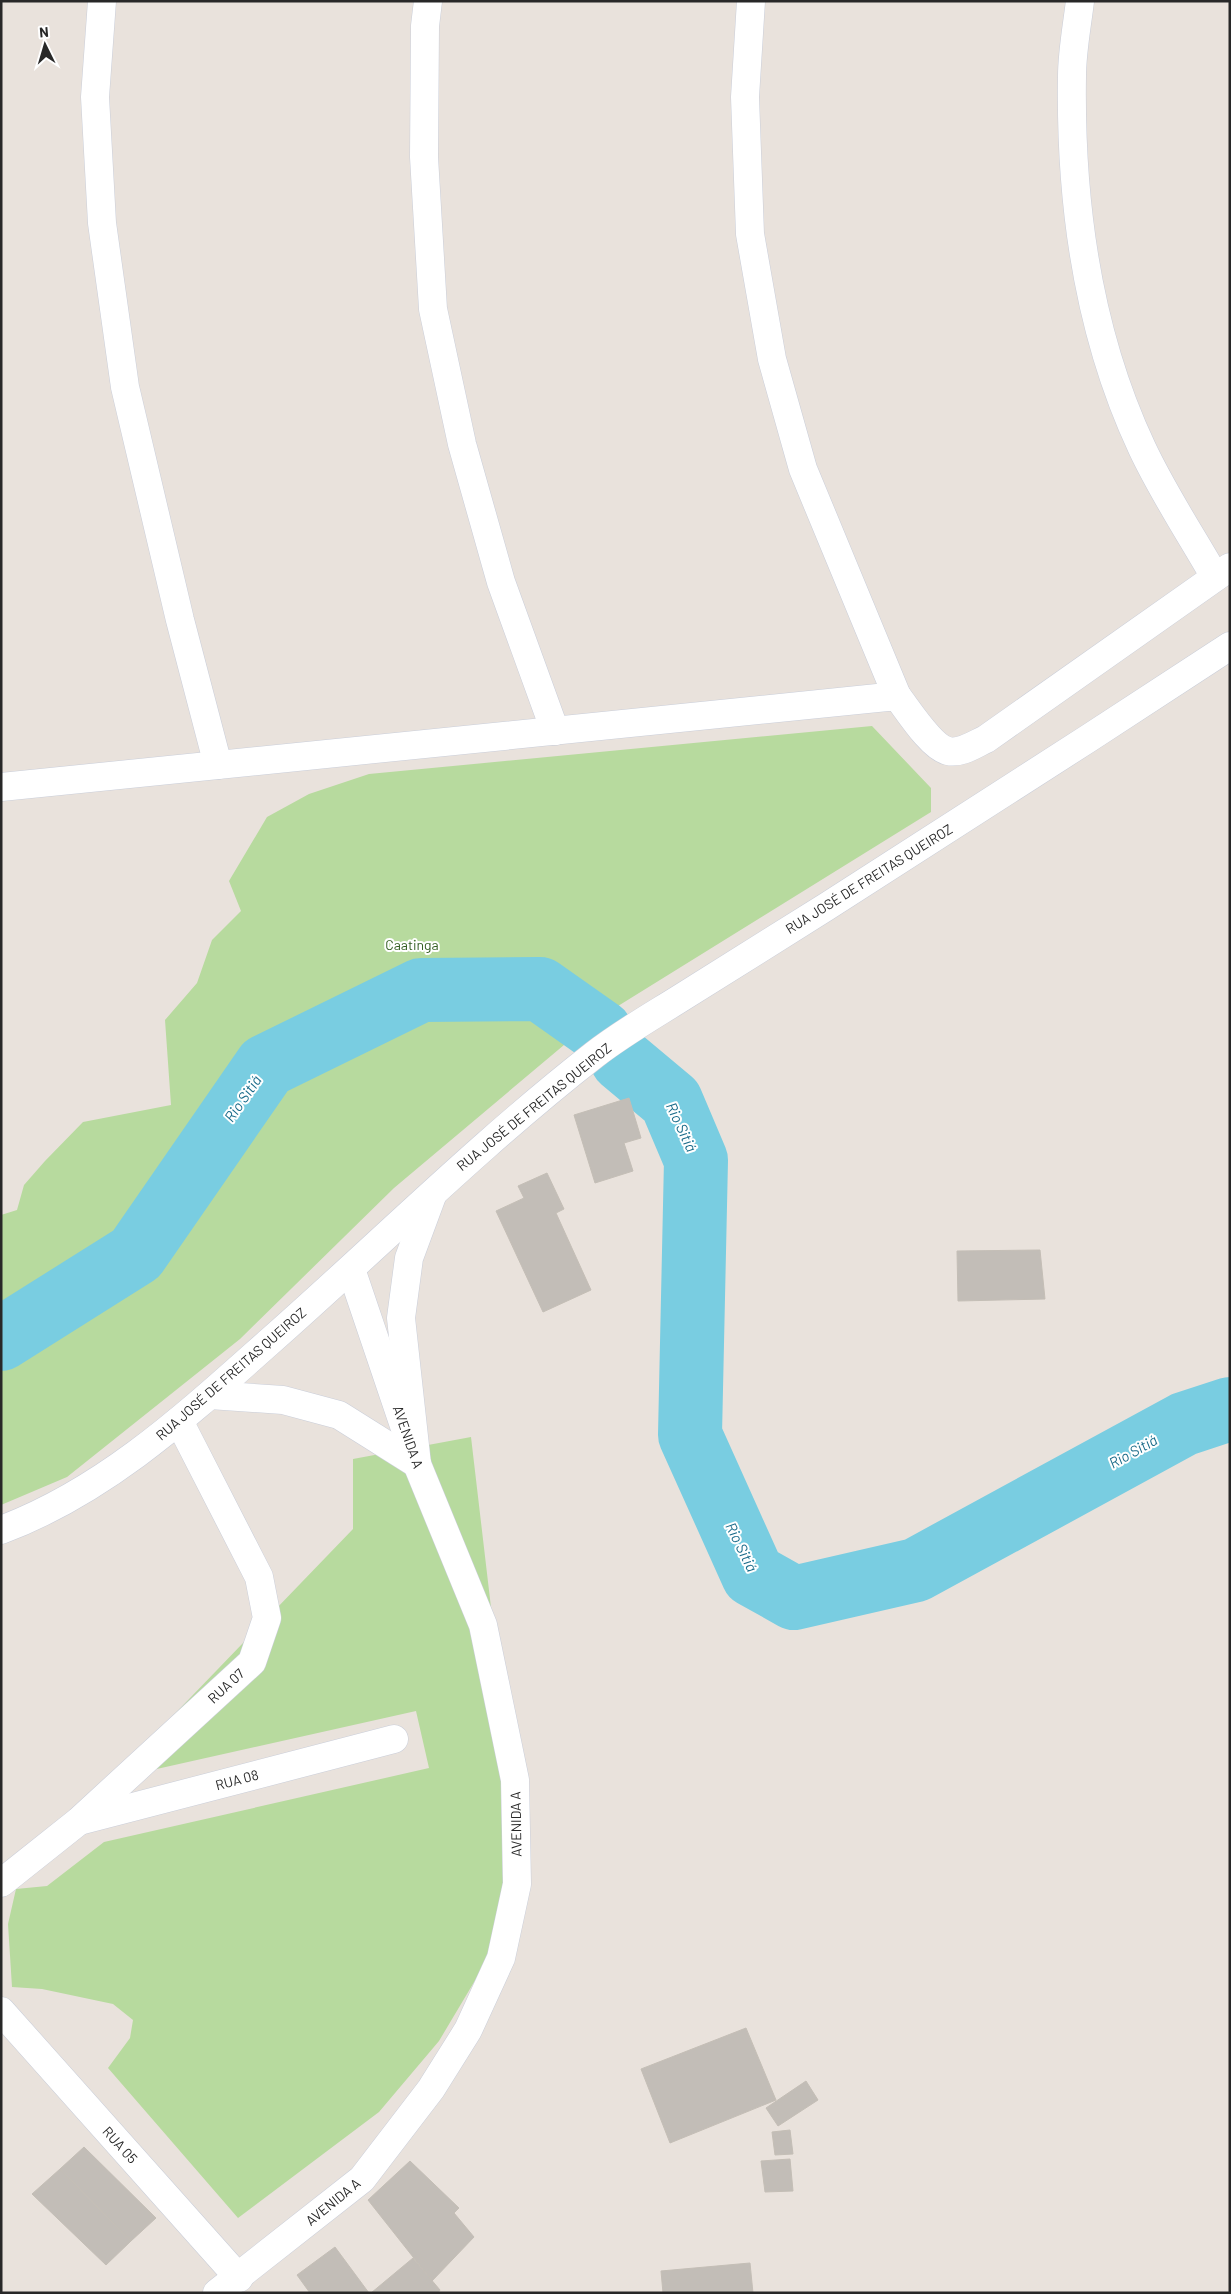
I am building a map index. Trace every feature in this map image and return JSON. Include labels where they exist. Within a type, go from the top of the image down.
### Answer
[{"type":"street","points":[[102,1],[96,97],[102,223],[125,387],[180,620],[218,765]]},
{"type":"street","points":[[428,1],[425,26],[424,157],[433,309],[462,444],[501,582],[555,731]]},
{"type":"street","points":[[751,1],[745,97],[750,234],[772,358],[803,469],[897,696],[936,745],[949,751],[964,749],[986,738],[1222,572],[1142,449],[1110,368],[1083,261],[1073,159],[1072,93],[1072,74],[1080,1]]},
{"type":"street","name":"RUA JOSÉ DE FREITAS QUEIROZ","points":[[1,1530],[28,1520],[72,1498],[135,1455],[179,1421],[351,1269],[435,1189],[510,1123],[598,1052],[935,838],[1230,646]]},
{"type":"street","points":[[1,787],[897,696]]},
{"type":"street","points":[[417,1464],[401,1318],[409,1258],[435,1189]]},
{"type":"street","name":"AVENIDA A","points":[[228,2285],[362,2179],[431,2089],[468,2030],[501,1958],[517,1884],[515,1780],[483,1625],[417,1464],[351,1269]]},
{"type":"street","points":[[210,1395],[283,1400],[338,1415],[417,1464]]},
{"type":"street","name":"RUA 07","points":[[1,1883],[79,1821],[252,1662],[267,1618],[259,1577],[179,1421]]},
{"type":"street","name":"RUA 08","points":[[79,1821],[394,1739]]},
{"type":"street","name":"RUA 05","points":[[1,2012],[228,2285]]},
{"type":"green space","name":"Caatinga","points":[[872,726],[931,788],[931,812],[589,1024],[394,1188],[240,1339],[67,1477],[1,1505],[1,1215],[17,1210],[24,1185],[83,1122],[171,1105],[165,1020],[197,983],[212,940],[241,911],[229,881],[267,817],[309,794],[369,774]]},
{"type":"green space","points":[[471,1437],[517,1829],[489,1957],[439,2041],[379,2112],[238,2218],[108,2068],[130,2038],[133,2020],[113,2004],[42,1989],[12,1987],[8,1924],[16,1889],[47,1886],[104,1842],[429,1768],[416,1711],[112,1779],[353,1529],[353,1459]]},
{"type":"building","points":[[629,1098],[641,1138],[624,1143],[633,1171],[595,1183],[574,1115]]},
{"type":"building","points":[[547,1173],[564,1209],[556,1213],[591,1290],[543,1312],[496,1211],[524,1198],[518,1186]]},
{"type":"building","points":[[1040,1250],[1045,1299],[958,1301],[957,1251]]},
{"type":"building","points":[[746,2028],[776,2100],[670,2143],[641,2069]]},
{"type":"building","points":[[806,2081],[818,2100],[778,2126],[766,2108]]},
{"type":"building","points":[[790,2130],[793,2154],[775,2155],[772,2132]]},
{"type":"building","points":[[84,2147],[156,2218],[131,2241],[60,2169]]},
{"type":"building","points":[[790,2159],[793,2191],[765,2192],[761,2161]]},
{"type":"building","points":[[410,2161],[459,2208],[454,2213],[474,2237],[432,2281],[368,2200]]},
{"type":"building","points":[[60,2169],[131,2241],[106,2265],[32,2194]]},
{"type":"building","points":[[335,2247],[369,2293],[310,2293],[297,2275]]},
{"type":"building","points":[[413,2258],[440,2290],[438,2293],[371,2293]]},
{"type":"building","points":[[750,2263],[753,2293],[663,2293],[661,2271]]},
{"type":"waterway","name":"Rio Sitiá","points":[[1,1339],[136,1254],[266,1066],[421,990],[540,989],[601,1032]]},
{"type":"waterway","name":"Rio Sitiá","points":[[622,1060],[671,1101],[696,1160],[690,1435],[753,1575],[794,1598],[916,1570],[1184,1424],[1230,1409]]}]
